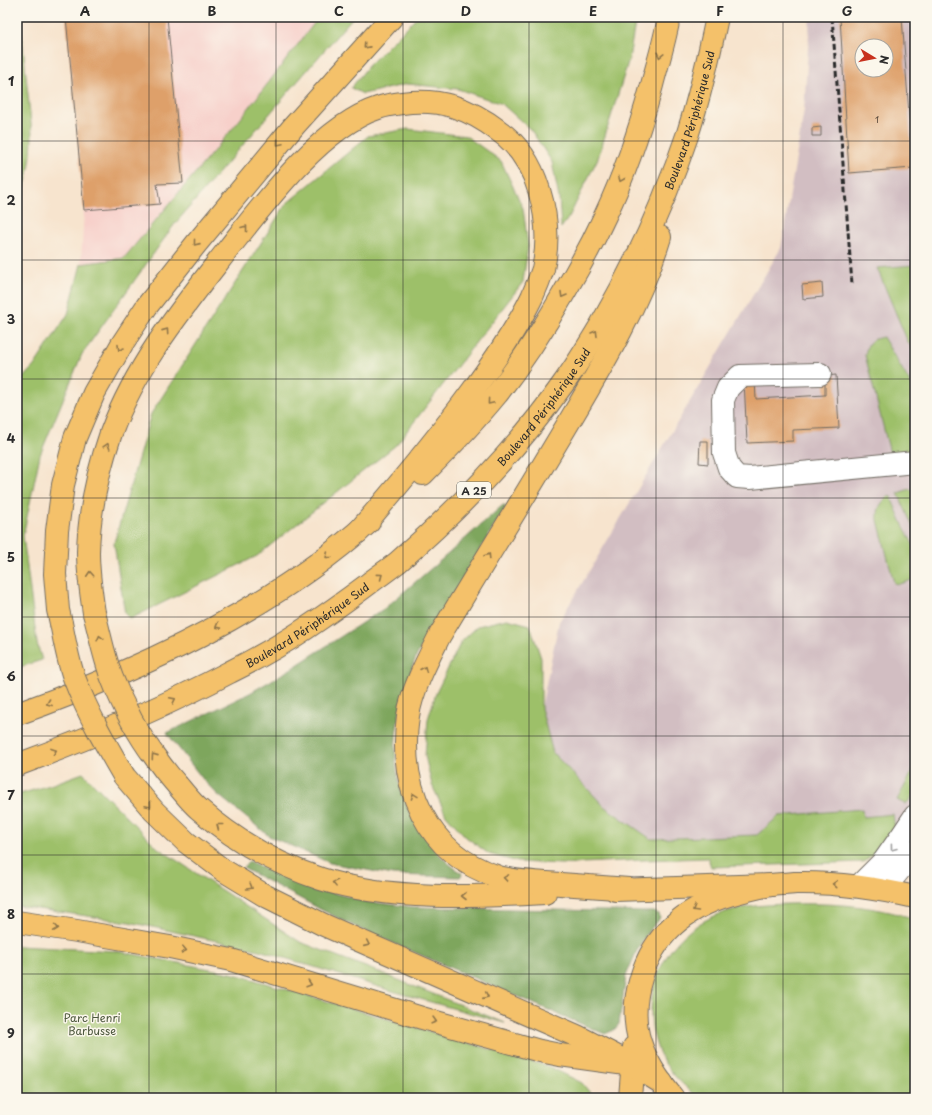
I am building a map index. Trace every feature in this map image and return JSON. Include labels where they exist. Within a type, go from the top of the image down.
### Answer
[{"type":"main road","points":[[392,17],[294,126],[196,244],[147,306],[122,344],[94,393],[75,438],[64,485],[57,531],[55,574],[58,610],[67,652],[75,680],[95,726],[124,776],[154,811],[186,842],[224,870],[264,895],[324,925],[577,1036],[633,1066],[668,1090]]},
{"type":"main road","points":[[17,714],[96,683],[186,643],[241,613],[285,586],[323,560],[358,532],[419,479],[462,435],[502,387],[529,350],[556,308],[606,215],[626,166],[642,120],[669,17]]},
{"type":"main road","name":"Boulevard Périphérique Sud","points":[[17,765],[64,748],[161,706],[212,682],[304,630],[395,564],[469,495],[535,421],[564,383],[616,299],[641,250],[663,201],[688,133],[717,17]]},
{"type":"main road","points":[[358,532],[400,484],[496,360],[518,325],[538,284],[543,269],[546,251],[546,216],[537,183],[522,154],[503,133],[479,117],[466,110],[443,104],[416,102],[382,106],[354,119],[328,138],[293,171],[251,220],[188,301],[165,332],[142,368],[126,399],[112,432],[101,466],[89,524],[88,555],[90,586],[94,613],[102,643],[112,678],[122,702],[137,730],[154,757],[178,786],[198,808],[235,838],[265,856],[322,879],[357,888],[389,893],[421,895],[503,896],[629,889],[821,883],[859,886],[915,897]]},
{"type":"main road","points":[[629,889],[527,881],[497,877],[474,867],[454,855],[435,836],[421,813],[412,788],[407,763],[406,740],[408,715],[416,688],[440,635],[544,464],[629,316],[645,281],[658,243],[688,133]]},
{"type":"main road","points":[[630,1098],[636,996],[643,970],[661,938],[686,915],[700,906],[747,890],[772,885]]},
{"type":"main road","points":[[17,922],[162,945],[223,959],[540,1051],[633,1066]]},
{"type":"main road","points":[[635,1012],[636,1028],[639,1040],[649,1062],[668,1090]]},
{"type":"street","points":[[820,374],[740,376],[728,388],[723,400],[724,453],[728,468],[738,477],[750,478],[915,462]]},
{"type":"street","points":[[859,886],[884,861],[915,816]]},
{"type":"street","points":[[883,890],[915,851]]},
{"type":"shaded area","points":[[66,17],[319,17],[238,122],[124,258],[81,264],[84,210]]},
{"type":"shaded area","points":[[810,17],[915,17],[915,855],[858,841],[757,835],[651,839],[605,807],[553,753],[541,708],[559,622],[781,248],[804,110]]},
{"type":"green space","points":[[17,17],[20,17],[32,133],[29,169],[24,187],[17,203]]},
{"type":"green space","points":[[319,17],[353,17],[174,225],[82,354],[40,455],[23,536],[37,643],[42,660],[17,668],[17,384],[34,366],[68,314],[81,264],[124,258],[238,122]]},
{"type":"green space","points":[[417,17],[636,17],[629,59],[598,158],[569,217],[561,228],[559,198],[552,162],[531,130],[502,104],[458,89],[408,84],[363,94],[351,88],[369,65]]},
{"type":"green space","points":[[408,129],[466,136],[501,161],[523,208],[528,246],[523,282],[396,445],[257,556],[130,619],[125,614],[114,543],[151,414],[286,204],[368,136]]},
{"type":"green space","points":[[915,265],[915,353],[907,340],[877,268]]},
{"type":"green space","points":[[883,337],[915,391],[915,454],[891,457],[865,355],[870,342]]},
{"type":"green space","points":[[910,489],[915,492],[915,532],[898,493]]},
{"type":"green space","points":[[890,495],[915,548],[915,574],[912,580],[899,584],[894,583],[878,520],[880,506]]},
{"type":"green space","points":[[503,505],[506,507],[436,621],[417,655],[406,687],[398,724],[396,760],[398,777],[403,795],[410,812],[424,835],[443,859],[461,872],[462,875],[460,877],[393,875],[330,863],[269,836],[217,794],[205,782],[167,733],[250,693],[294,667],[385,608]]},
{"type":"green space","points":[[507,619],[530,625],[541,658],[541,708],[553,753],[605,807],[651,839],[757,835],[779,816],[862,809],[863,817],[893,814],[895,828],[875,852],[864,862],[711,867],[708,858],[561,864],[518,862],[489,854],[466,837],[446,815],[432,785],[425,756],[428,719],[436,693],[461,642],[478,626]]},
{"type":"green space","points":[[915,767],[914,793],[905,804],[897,800]]},
{"type":"green space","points":[[83,773],[158,848],[300,942],[505,1023],[392,991],[259,950],[129,922],[17,906],[17,795]]},
{"type":"green space","points":[[249,861],[275,874],[309,887],[369,902],[414,907],[654,912],[659,914],[660,917],[638,948],[626,976],[619,1024],[614,1030],[605,1034],[358,928],[243,868]]},
{"type":"green space","points":[[788,904],[852,906],[899,914],[915,919],[915,1098],[699,1098],[681,1083],[662,1059],[653,1032],[651,1012],[653,993],[658,974],[666,957],[678,942],[693,929],[719,914],[749,907]]},
{"type":"green space","name":"Parc Henri Barbusse","points":[[17,946],[116,951],[231,973],[550,1067],[582,1083],[594,1098],[17,1098]]},
{"type":"building","points":[[66,17],[167,17],[183,183],[157,184],[160,204],[84,210]]},
{"type":"building","points":[[840,17],[902,17],[913,168],[849,173]]},
{"type":"building","points":[[821,127],[821,136],[812,136],[812,128]]},
{"type":"building","points":[[822,283],[823,297],[803,299],[802,285]]},
{"type":"building","points":[[836,375],[839,428],[793,430],[793,441],[747,443],[744,379],[755,379],[756,399],[825,395],[825,376]]},
{"type":"building","points":[[700,441],[708,441],[708,464],[699,463]]},
{"type":"railway","points":[[832,17],[852,284]]}]
